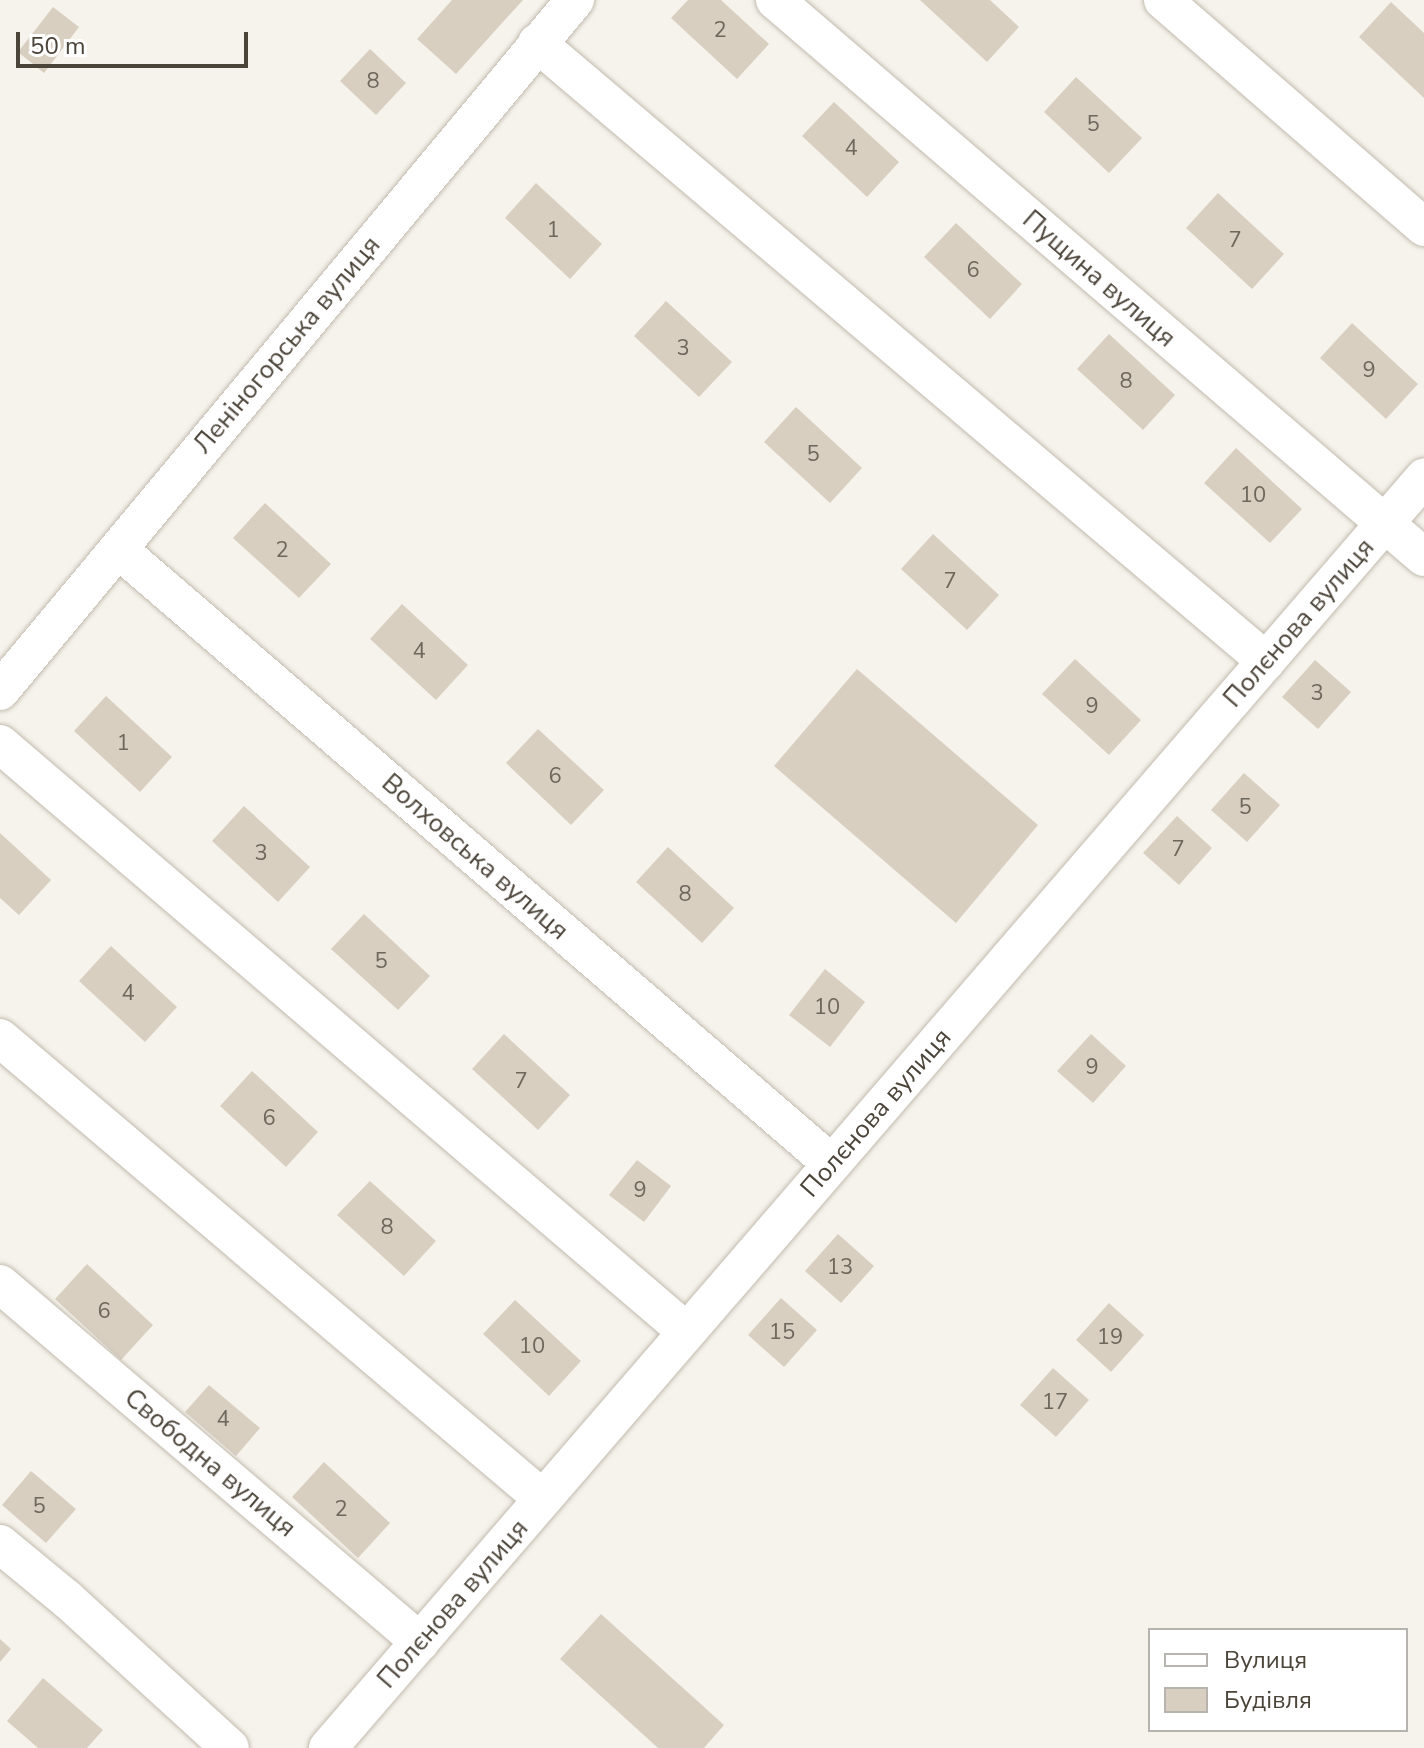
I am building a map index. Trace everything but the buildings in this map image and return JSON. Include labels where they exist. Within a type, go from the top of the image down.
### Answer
[{"type":"street","name":"Леніногорська вулиця","points":[[0,691],[575,0]]},
{"type":"street","name":"Пущина вулиця","points":[[775,0],[1424,557]]},
{"type":"street","points":[[1163,0],[1424,227]]},
{"type":"street","points":[[537,43],[1266,661]]},
{"type":"street","name":"Полєнова вулиця","points":[[328,1748],[1424,478]]},
{"type":"street","name":"Волховська вулиця","points":[[118,549],[832,1164]]},
{"type":"street","points":[[0,744],[687,1332]]},
{"type":"street","points":[[0,1038],[543,1499]]},
{"type":"street","name":"Свободна вулиця","points":[[0,1284],[420,1642]]},
{"type":"street","points":[[0,1544],[68,1600],[230,1748]]}]
